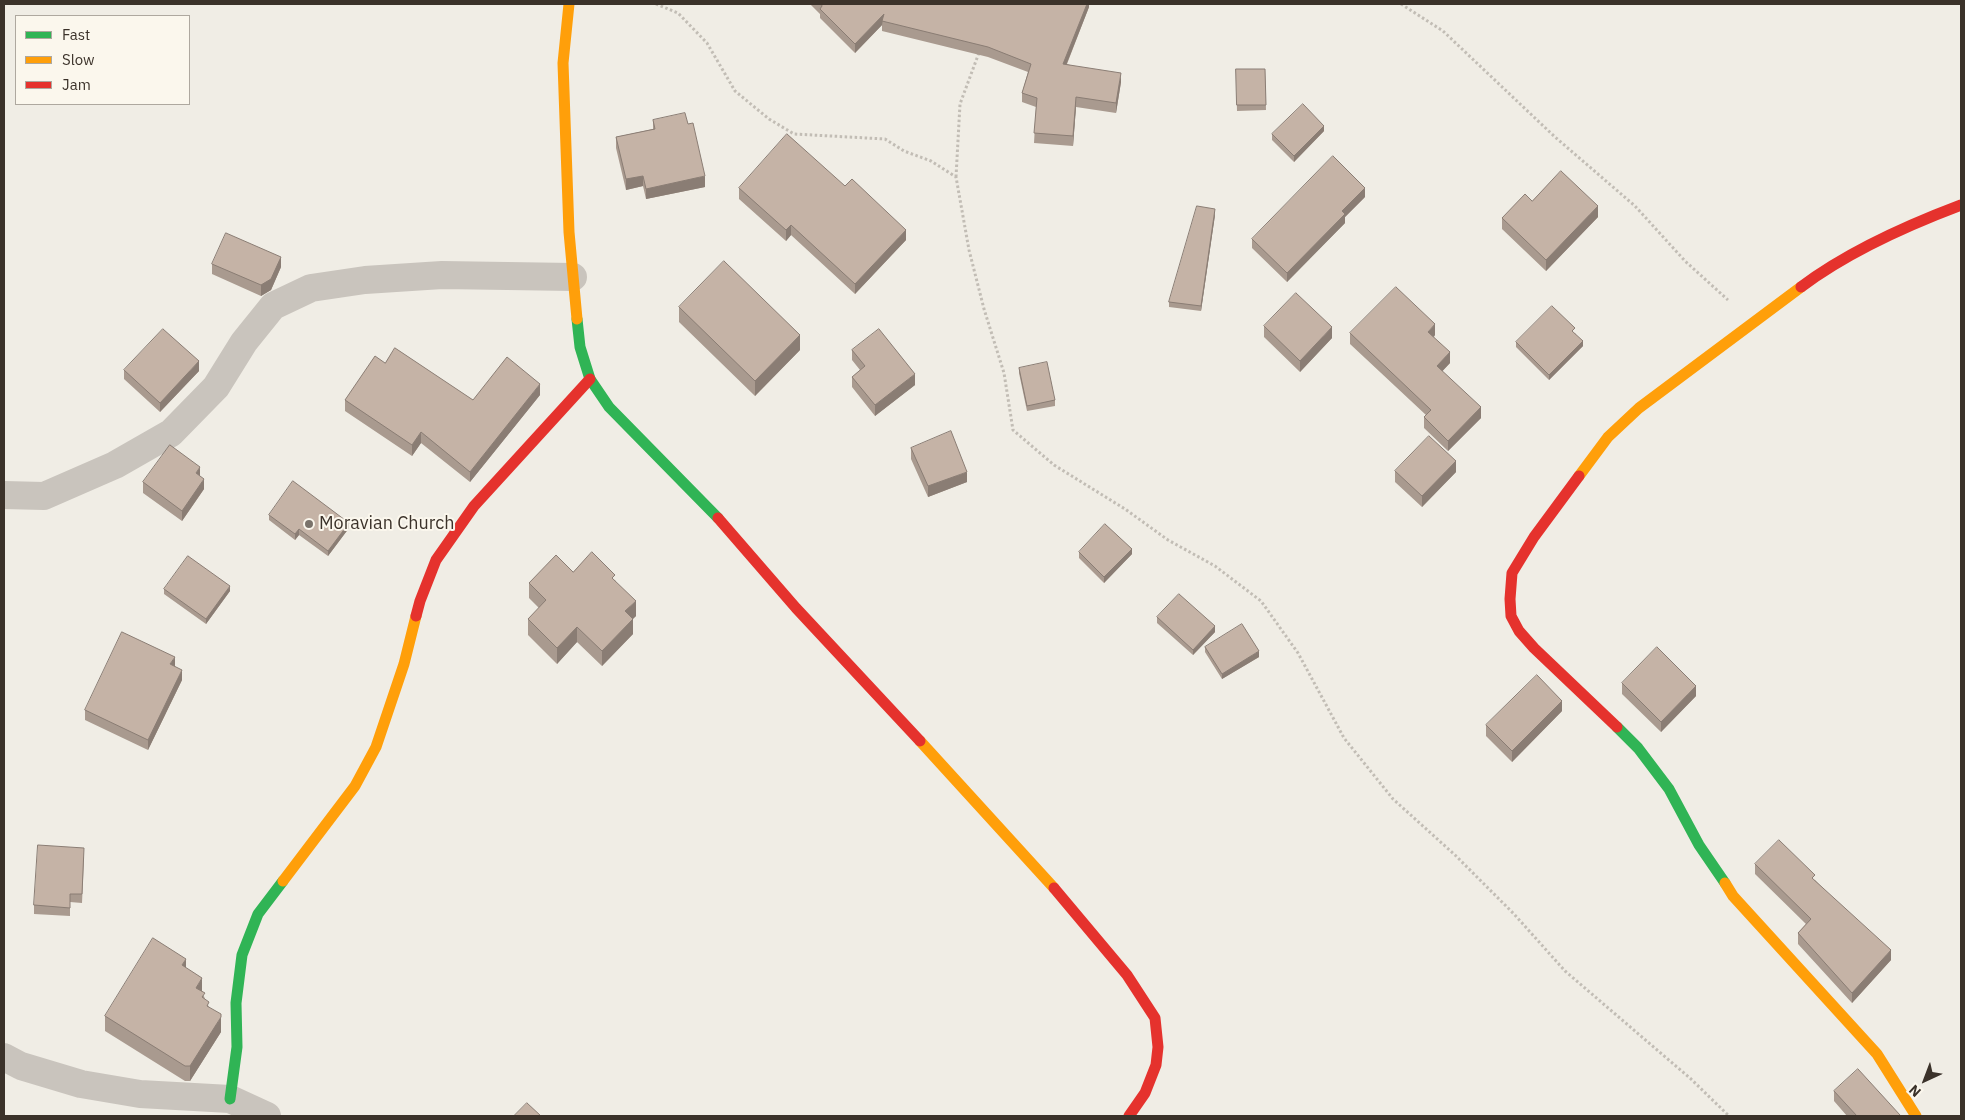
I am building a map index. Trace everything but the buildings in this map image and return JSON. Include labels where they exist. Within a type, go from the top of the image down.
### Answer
[{"type":"street","points":[[568,4],[562,63],[569,232],[580,347],[590,379],[615,413],[731,531],[796,608],[1046,878],[1127,975],[1155,1018],[1158,1048],[1156,1065],[1144,1093],[1129,1116]]},
{"type":"street","points":[[1916,1116],[1877,1054],[1733,896],[1699,845],[1670,789],[1638,748],[1602,711],[1534,648],[1519,631],[1511,616],[1510,599],[1512,573],[1534,537],[1608,438],[1639,408],[1825,269],[1926,218],[1961,205]]},
{"type":"street","points":[[4,495],[44,496],[115,465],[171,433],[216,386],[244,342],[273,306],[311,288],[365,280],[442,275],[573,277]]},
{"type":"street","points":[[230,1099],[237,1047],[236,1003],[242,955],[258,914],[355,786],[376,747],[404,664],[420,600],[436,560],[474,506],[590,379]]},
{"type":"street","points":[[4,1058],[21,1066],[81,1084],[140,1094],[230,1099],[267,1116]]},
{"type":"path","points":[[656,4],[678,12],[707,43],[735,91],[769,119],[794,134],[885,139],[904,152],[931,160],[956,177]]},
{"type":"path","points":[[1401,4],[1443,31],[1555,137],[1635,206],[1685,261],[1752,322]]},
{"type":"path","points":[[981,45],[960,104],[956,177],[969,250],[984,309],[1004,373],[1013,430],[1054,465],[1125,509],[1168,540],[1215,566],[1261,601],[1298,653],[1344,738],[1393,799],[1514,914],[1564,971],[1691,1079],[1729,1116]]},
{"type":"traffic: fast","points":[[577,319],[580,347],[590,379],[609,407],[718,518]]},
{"type":"traffic: fast","points":[[1617,727],[1638,748],[1669,789],[1699,845],[1725,883]]},
{"type":"traffic: fast","points":[[230,1099],[237,1047],[236,1003],[242,955],[258,914],[283,881]]},
{"type":"traffic: slow","points":[[569,4],[563,63],[569,232],[577,319]]},
{"type":"traffic: slow","points":[[1579,476],[1608,437],[1639,408],[1801,287]]},
{"type":"traffic: slow","points":[[283,881],[355,786],[376,747],[404,664],[416,616]]},
{"type":"traffic: slow","points":[[920,741],[1054,888]]},
{"type":"traffic: slow","points":[[1725,883],[1733,896],[1877,1054],[1916,1116]]},
{"type":"traffic: jam","points":[[1801,287],[1857,251],[1920,221],[1961,205]]},
{"type":"traffic: jam","points":[[416,616],[436,560],[474,506],[590,379]]},
{"type":"traffic: jam","points":[[1579,476],[1534,537],[1512,573],[1511,616],[1519,631],[1534,648],[1617,727]]},
{"type":"traffic: jam","points":[[718,518],[796,608],[920,741]]},
{"type":"traffic: jam","points":[[1054,888],[1127,975],[1155,1018],[1158,1047],[1156,1065],[1145,1093],[1129,1116]]},
{"type":"place","name":"Moravian Church","points":[[309,524]]}]
